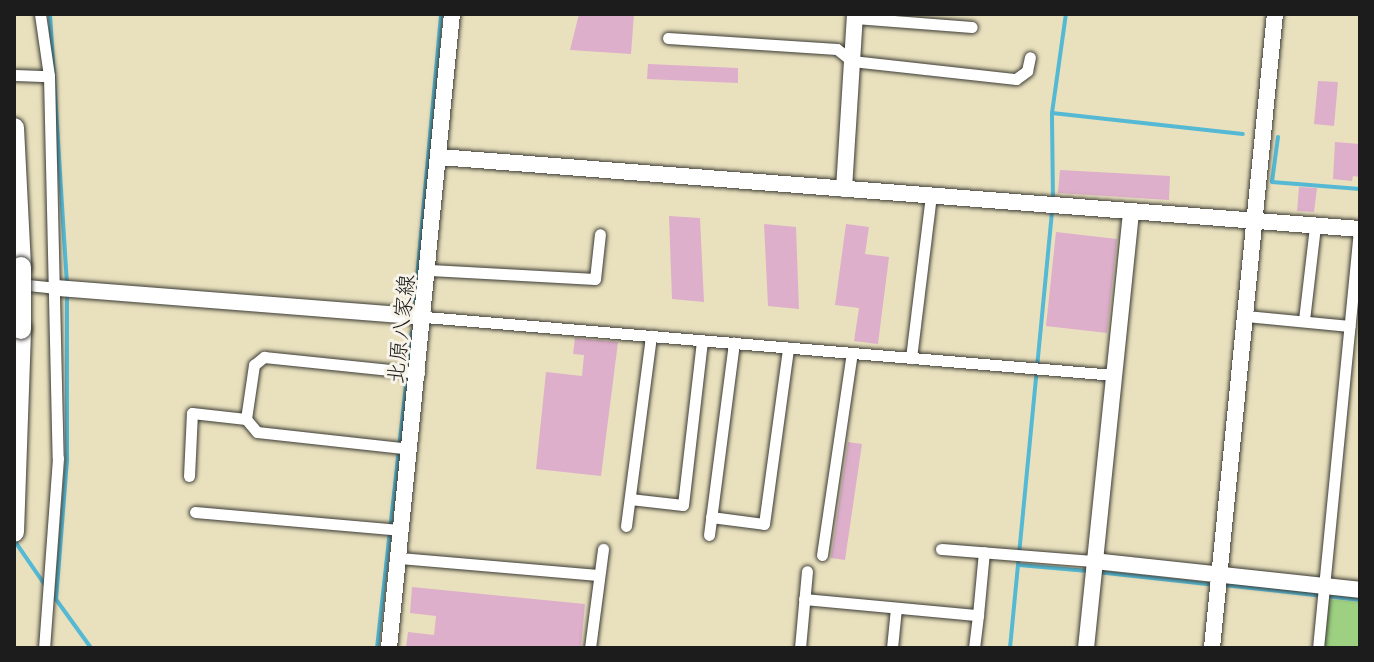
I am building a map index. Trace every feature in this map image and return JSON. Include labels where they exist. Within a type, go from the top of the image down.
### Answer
[{"type":"highway","points":[[14,128],[21,329],[19,463],[14,532]]},
{"type":"street","points":[[40,14],[49,76],[57,288],[56,529],[44,648]]},
{"type":"street","name":"北原八家線","points":[[389,648],[430,270],[452,14]]},
{"type":"street","points":[[1212,648],[1257,221],[1275,14]]},
{"type":"street","points":[[844,189],[855,16],[938,19],[972,27]]},
{"type":"street","points":[[668,38],[837,49],[852,61],[1016,79],[1027,71],[1030,57]]},
{"type":"street","points":[[14,75],[49,76]]},
{"type":"street","points":[[439,157],[1360,229],[1318,648]]},
{"type":"street","points":[[911,358],[931,196]]},
{"type":"street","points":[[1086,648],[1131,212]]},
{"type":"street","points":[[1304,320],[1315,226]]},
{"type":"street","points":[[430,270],[595,279],[600,234]]},
{"type":"street","points":[[18,275],[57,288],[1114,375]]},
{"type":"street","points":[[1246,316],[1350,326]]},
{"type":"street","points":[[626,526],[651,336]]},
{"type":"street","points":[[630,499],[683,505],[702,340]]},
{"type":"street","points":[[709,535],[734,343]]},
{"type":"street","points":[[711,517],[764,524],[788,348]]},
{"type":"street","points":[[822,555],[852,353]]},
{"type":"street","points":[[246,419],[254,365],[264,357],[419,373]]},
{"type":"street","points":[[189,476],[192,413],[246,419],[257,432],[410,449]]},
{"type":"street","points":[[195,512],[402,530]]},
{"type":"street","points":[[590,648],[603,549]]},
{"type":"street","points":[[941,549],[1094,561],[1360,590]]},
{"type":"street","points":[[974,648],[984,552]]},
{"type":"street","points":[[399,558],[598,575]]},
{"type":"street","points":[[800,648],[807,571]]},
{"type":"street","points":[[804,599],[978,615]]},
{"type":"street","points":[[892,648],[896,608]]},
{"type":"green space","points":[[1329,599],[1360,602],[1360,648],[1324,648]]},
{"type":"building","points":[[579,14],[634,14],[631,54],[570,50]]},
{"type":"building","points":[[648,64],[738,68],[738,83],[647,79]]},
{"type":"building","points":[[1318,81],[1338,82],[1334,126],[1314,124]]},
{"type":"building","points":[[1335,142],[1360,144],[1360,177],[1353,176],[1352,181],[1333,179]]},
{"type":"building","points":[[1060,170],[1170,176],[1169,200],[1058,193]]},
{"type":"building","points":[[1299,187],[1317,188],[1314,212],[1297,211]]},
{"type":"building","points":[[669,216],[700,218],[704,302],[672,299]]},
{"type":"building","points":[[764,224],[796,227],[799,309],[768,306]]},
{"type":"building","points":[[846,224],[869,227],[865,254],[889,257],[878,344],[854,341],[859,308],[835,305]]},
{"type":"building","points":[[1056,232],[1117,239],[1107,333],[1046,326]]},
{"type":"building","points":[[575,338],[618,342],[601,476],[536,469],[546,372],[582,376],[584,355],[573,354]]},
{"type":"building","points":[[848,442],[862,444],[845,560],[831,558]]},
{"type":"building","points":[[412,587],[585,604],[581,648],[406,648],[408,632],[434,635],[436,616],[410,613]]},
{"type":"waterway","points":[[50,14],[67,286]]},
{"type":"waterway","points":[[415,301],[441,14]]},
{"type":"waterway","points":[[1053,200],[1052,113],[1066,14]]},
{"type":"waterway","points":[[1052,113],[1243,134]]},
{"type":"waterway","points":[[1278,137],[1272,182],[1360,189]]},
{"type":"waterway","points":[[1010,648],[1052,208]]},
{"type":"waterway","points":[[56,600],[67,459],[67,294]]},
{"type":"waterway","points":[[377,648],[412,332]]},
{"type":"waterway","points":[[14,540],[45,585]]},
{"type":"waterway","points":[[1019,565],[1088,571]]},
{"type":"waterway","points":[[1097,572],[1216,585]]},
{"type":"waterway","points":[[1224,585],[1360,600]]},
{"type":"waterway","points":[[55,598],[91,648]]}]
